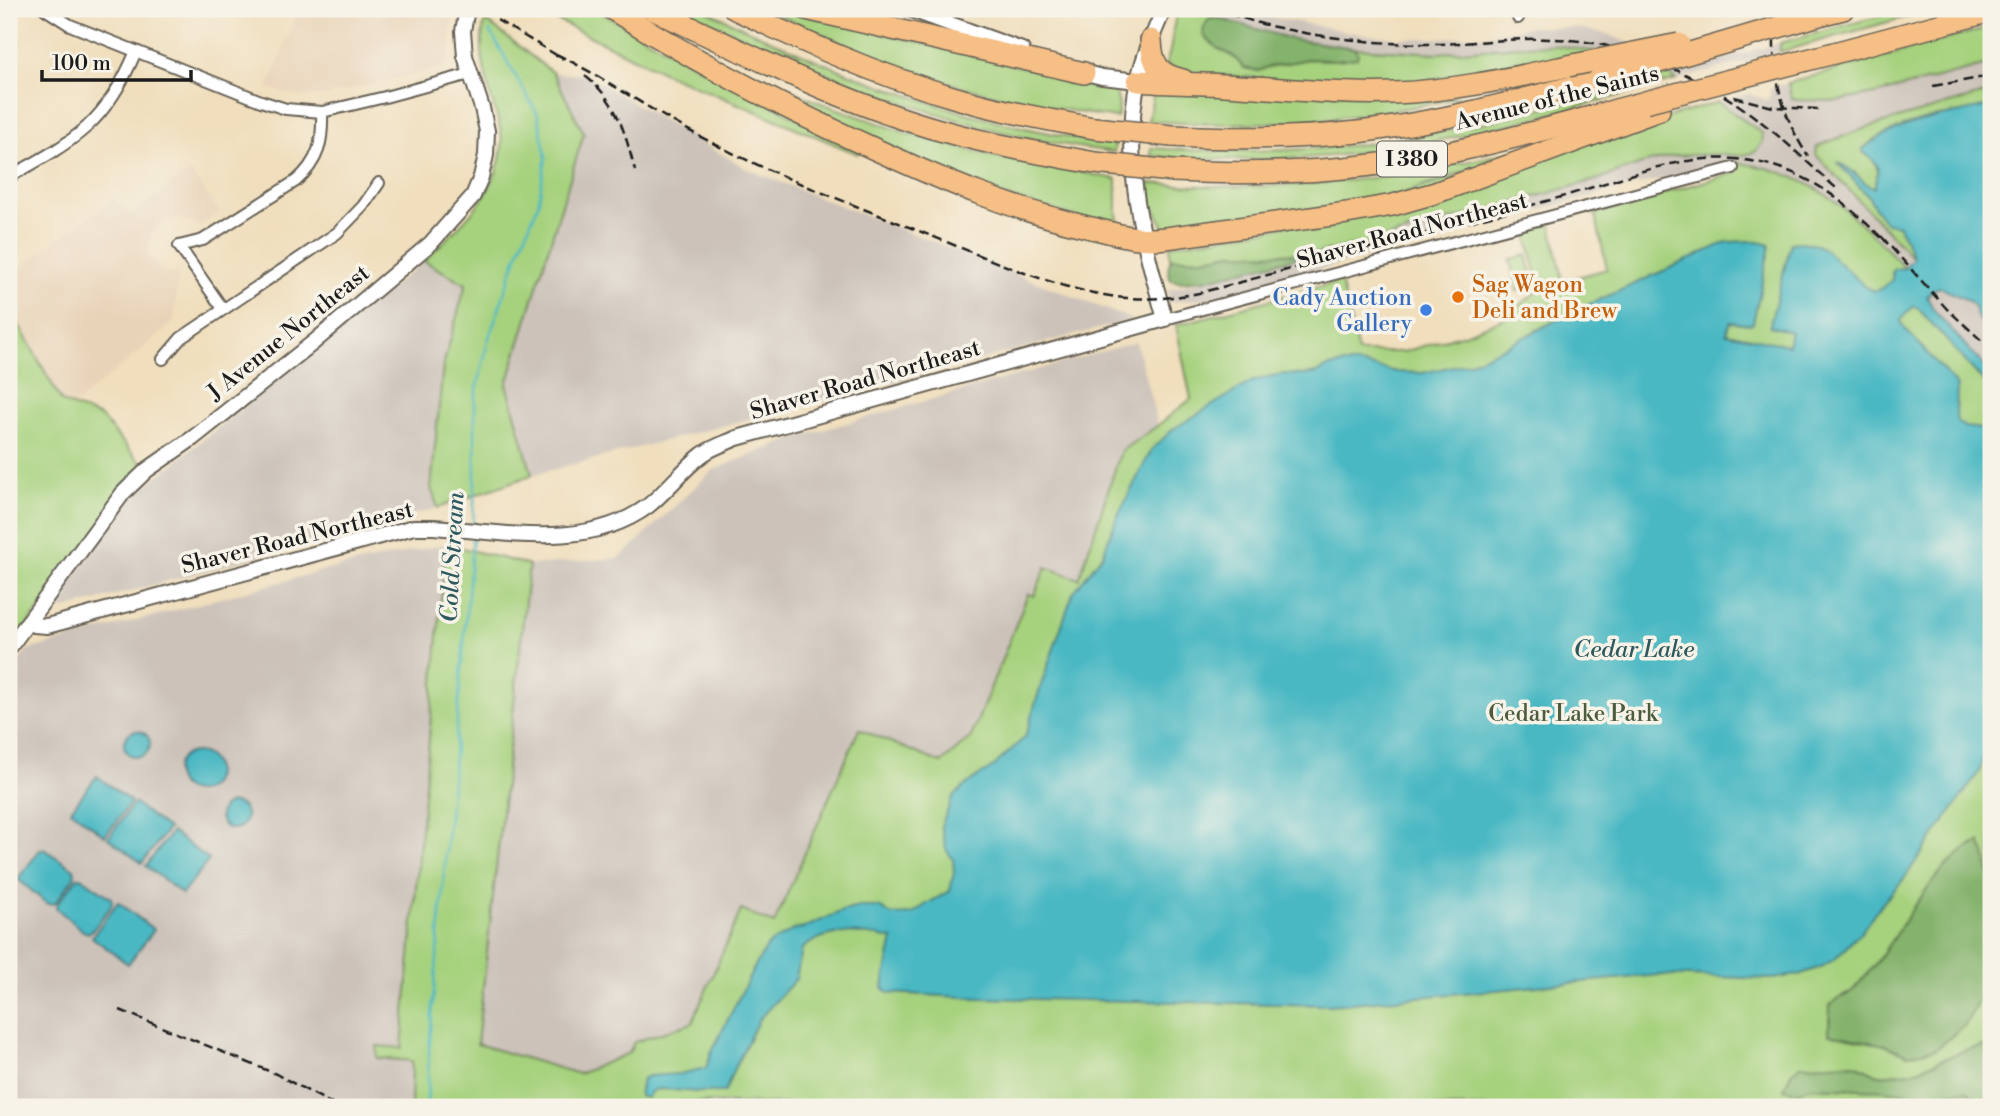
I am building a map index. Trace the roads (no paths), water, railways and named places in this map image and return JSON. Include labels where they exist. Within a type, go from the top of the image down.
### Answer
[{"type":"highway","points":[[612,9],[802,115],[940,179],[1046,217],[1144,239],[1393,205],[1436,193],[1652,106]]},
{"type":"highway","name":"Avenue of the Saints","points":[[652,9],[819,86],[940,131],[1095,163],[1172,171],[1232,173],[1350,167],[1405,160],[1503,140],[1652,106],[1726,80],[1991,11]]},
{"type":"highway","name":"Avenue of the Saints","points":[[735,9],[833,54],[918,86],[1023,115],[1094,128],[1172,136],[1273,138],[1359,132],[1449,117],[1598,80],[1833,12]]},
{"type":"highway","points":[[806,9],[1084,73]]},
{"type":"highway","points":[[1138,81],[1318,92],[1396,93],[1448,88],[1768,29]]},
{"type":"highway","points":[[1151,40],[1153,58],[1159,70],[1169,77],[1195,83]]},
{"type":"street","points":[[45,9],[70,24],[286,109],[322,112],[470,74]]},
{"type":"street","name":"J Avenue Northeast","points":[[9,648],[123,493],[147,470],[193,438],[314,342],[431,243],[473,196],[486,155],[487,131],[466,56],[463,31],[467,9]]},
{"type":"street","points":[[909,9],[1084,73],[1138,81]]},
{"type":"street","points":[[1164,9],[1138,81],[1133,117],[1132,166],[1135,199],[1166,319]]},
{"type":"street","points":[[9,177],[62,148],[89,126],[119,87],[136,51]]},
{"type":"street","points":[[223,309],[179,246],[203,240],[304,174],[319,149],[323,131],[322,112]]},
{"type":"street","name":"Shaver Road Northeast","points":[[29,622],[47,626],[406,529],[433,527],[564,536],[591,532],[620,522],[648,505],[705,452],[737,438],[1166,319],[1733,168]]},
{"type":"street","points":[[163,359],[181,338],[337,233],[363,206],[379,183]]},
{"type":"water","name":"Cedar Lake","points":[[1991,106],[1991,331],[1980,322],[1973,306],[1965,299],[1940,287],[1927,296],[1933,309],[1991,374],[1991,390],[1917,307],[1914,306],[1901,322],[1956,384],[1957,422],[1965,427],[1991,430],[1991,739],[1979,772],[1903,880],[1862,931],[1835,959],[1798,975],[1773,979],[1659,975],[1330,1005],[980,998],[889,993],[883,988],[893,939],[857,933],[834,934],[802,949],[796,979],[759,1019],[725,1092],[662,1089],[654,1090],[648,1098],[639,1096],[642,1079],[648,1076],[679,1074],[706,1068],[756,964],[769,944],[793,930],[859,907],[879,907],[892,915],[912,914],[950,891],[954,872],[953,860],[946,849],[941,826],[953,797],[993,767],[1025,737],[1073,593],[1103,554],[1117,517],[1152,449],[1173,429],[1251,382],[1267,377],[1317,373],[1343,364],[1422,373],[1471,362],[1568,314],[1727,242],[1752,241],[1770,246],[1753,323],[1730,322],[1726,333],[1788,345],[1791,332],[1770,324],[1791,243],[1808,243],[1824,249],[1867,288],[1874,291],[1892,280],[1893,269],[1905,268],[1913,258],[1899,225],[1886,223],[1869,197],[1837,162],[1874,188],[1878,167],[1863,149],[1876,139],[1922,121]]},
{"type":"water","points":[[137,731],[146,735],[150,744],[146,753],[137,757],[128,753],[124,744],[128,735]]},
{"type":"water","points":[[196,752],[204,753],[210,758],[215,764],[215,780],[210,786],[204,791],[196,792],[188,791],[182,786],[177,780],[176,772],[177,764],[182,758],[188,753]]},
{"type":"water","points":[[97,776],[131,802],[105,836],[71,810]]},
{"type":"water","points":[[134,803],[168,829],[142,863],[108,838]]},
{"type":"water","points":[[233,803],[242,807],[246,816],[242,825],[233,829],[224,825],[220,816],[224,807]]},
{"type":"water","points":[[172,832],[209,860],[182,894],[146,866]]},
{"type":"water","points":[[44,849],[74,869],[75,873],[55,903],[51,904],[46,903],[19,880],[40,850]]},
{"type":"water","points":[[81,877],[112,901],[111,906],[88,933],[56,908],[77,878]]},
{"type":"water","points":[[118,902],[154,930],[128,964],[92,937]]},
{"type":"waterway","name":"Cold Stream","points":[[473,525],[475,398],[488,341],[517,256],[538,205],[546,157],[538,115],[490,31]]},
{"type":"waterway","name":"Cold Stream","points":[[427,1107],[429,1051],[473,535]]},
{"type":"railway","points":[[1214,9],[1275,27],[1370,42],[1449,44],[1552,39],[1615,48],[1681,72],[1742,107],[1836,188]]},
{"type":"railway","points":[[1777,9],[1774,47],[1778,85],[1790,122],[1808,156]]},
{"type":"railway","points":[[497,20],[563,59]]},
{"type":"railway","points":[[556,54],[681,126],[772,171],[1015,270],[1116,297],[1176,297],[1199,293],[1554,199],[1671,164],[1719,158],[1766,164],[1806,179],[1840,201],[1888,244]]},
{"type":"railway","points":[[585,76],[613,107],[635,171]]},
{"type":"railway","points":[[1933,86],[1991,76]]},
{"type":"railway","points":[[1734,97],[1773,107],[1818,109]]},
{"type":"railway","points":[[1881,236],[1947,309],[1991,349]]},
{"type":"railway","points":[[120,1010],[276,1074],[338,1107]]},
{"type":"place","name":"Sag Wagon Deli and Brew","points":[[1458,297]]},
{"type":"place","name":"Cady Auction Gallery","points":[[1426,310]]},
{"type":"park label","name":"Cedar Lake Park","points":[[1573,713]]}]
